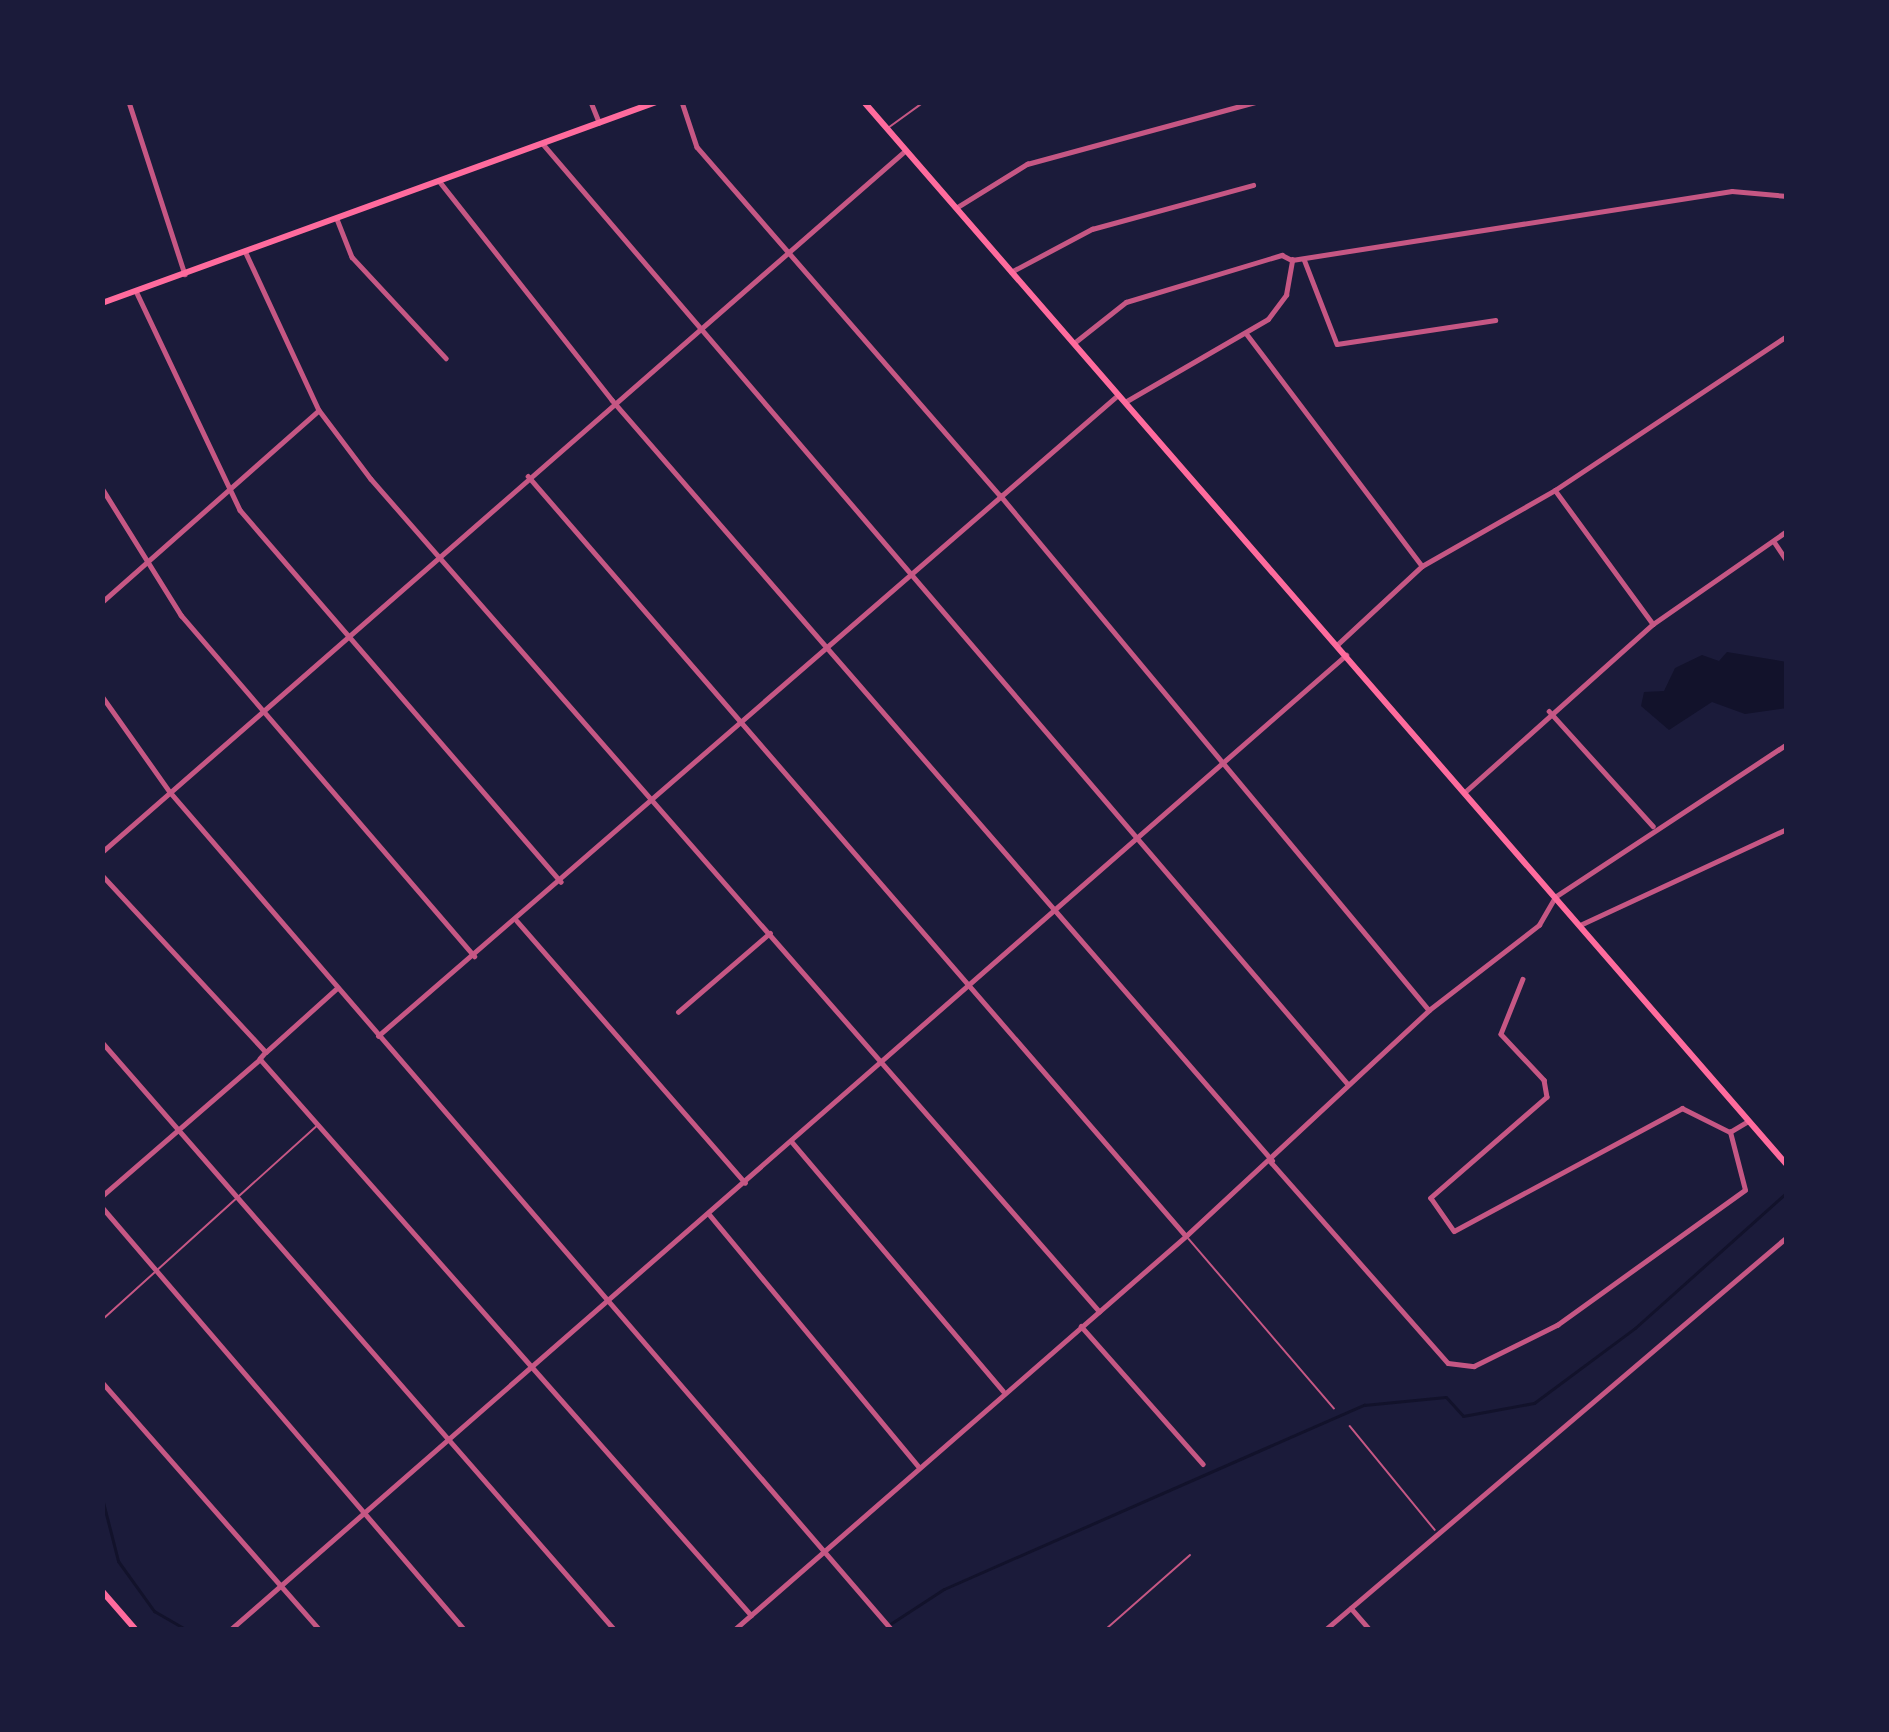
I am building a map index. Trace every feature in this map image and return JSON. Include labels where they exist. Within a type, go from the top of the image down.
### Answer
[{"type":"main road","points":[[102,303],[656,102]]},
{"type":"main road","points":[[863,102],[1787,1165]]},
{"type":"main road","points":[[102,1591],[136,1630]]},
{"type":"street","points":[[130,102],[184,274]]},
{"type":"street","points":[[591,102],[599,122]]},
{"type":"street","points":[[682,102],[697,147],[1000,495],[1429,1010]]},
{"type":"street","points":[[1208,102],[1215,109]]},
{"type":"street","points":[[956,208],[1027,164],[1204,119],[1215,109],[1255,102]]},
{"type":"street","points":[[542,143],[698,328],[914,571],[1347,1083]]},
{"type":"street","points":[[102,852],[612,400],[906,150]]},
{"type":"street","points":[[440,182],[612,400],[1448,1364],[1474,1366],[1535,1339],[1745,1190],[1730,1132],[1682,1108],[1454,1231],[1431,1198],[1547,1096],[1544,1080],[1501,1034],[1523,979]]},
{"type":"street","points":[[1011,272],[1092,229],[1253,185]]},
{"type":"street","points":[[1074,343],[1126,302],[1282,254],[1292,260],[1732,191],[1787,196]]},
{"type":"street","points":[[338,219],[352,257],[446,358]]},
{"type":"street","points":[[246,254],[319,410],[1099,1311]]},
{"type":"street","points":[[1303,258],[1337,344],[1496,320]]},
{"type":"street","points":[[1125,402],[1279,309],[1292,260]]},
{"type":"street","points":[[136,291],[230,491],[561,882]]},
{"type":"street","points":[[1246,333],[1422,566]]},
{"type":"street","points":[[1338,644],[1422,566],[1555,490],[1787,336]]},
{"type":"street","points":[[379,1036],[656,801],[1118,394]]},
{"type":"street","points":[[102,602],[319,410]]},
{"type":"street","points":[[528,476],[1186,1236]]},
{"type":"street","points":[[102,488],[143,566],[475,956]]},
{"type":"street","points":[[1555,490],[1653,624]]},
{"type":"street","points":[[1466,792],[1549,712],[1653,624],[1787,531]]},
{"type":"street","points":[[1775,543],[1787,561]]},
{"type":"street","points":[[230,1630],[608,1304],[878,1058],[1142,838],[1346,656]]},
{"type":"street","points":[[102,696],[170,792],[892,1630]]},
{"type":"street","points":[[1549,712],[1653,826]]},
{"type":"street","points":[[734,1630],[1186,1236],[1429,1010],[1539,926],[1556,897],[1653,826],[1787,744]]},
{"type":"street","points":[[1580,925],[1787,829]]},
{"type":"street","points":[[102,875],[266,1052]]},
{"type":"street","points":[[517,921],[745,1182]]},
{"type":"street","points":[[678,1012],[770,933]]},
{"type":"street","points":[[102,1196],[337,988]]},
{"type":"street","points":[[102,1042],[615,1630]]},
{"type":"street","points":[[260,1058],[536,1366],[751,1616]]},
{"type":"street","points":[[1730,1132],[1749,1120]]},
{"type":"street","points":[[791,1142],[1003,1391]]},
{"type":"street","points":[[102,1207],[465,1630]]},
{"type":"street","points":[[709,1214],[918,1466]]},
{"type":"street","points":[[1324,1630],[1787,1237]]},
{"type":"street","points":[[1081,1326],[1203,1465]]},
{"type":"street","points":[[102,1382],[320,1630]]},
{"type":"street","points":[[1351,1608],[1370,1630]]},
{"type":"lane","points":[[887,128],[924,102]]},
{"type":"lane","points":[[102,1320],[320,1124]]},
{"type":"lane","points":[[1186,1236],[1334,1408]]},
{"type":"lane","points":[[1350,1426],[1437,1533]]},
{"type":"lane","points":[[1105,1630],[1190,1555]]},
{"type":"shaded area","points":[[1727,652],[1787,662],[1787,708],[1745,714],[1712,702],[1669,730],[1641,706],[1644,692],[1664,691],[1675,668],[1702,655],[1719,661]]},
{"type":"waterway","points":[[881,1630],[944,1589],[1364,1405],[1446,1397],[1463,1416],[1534,1403],[1635,1328],[1787,1192]]},
{"type":"waterway","points":[[102,1498],[118,1561],[154,1611],[187,1630]]}]
